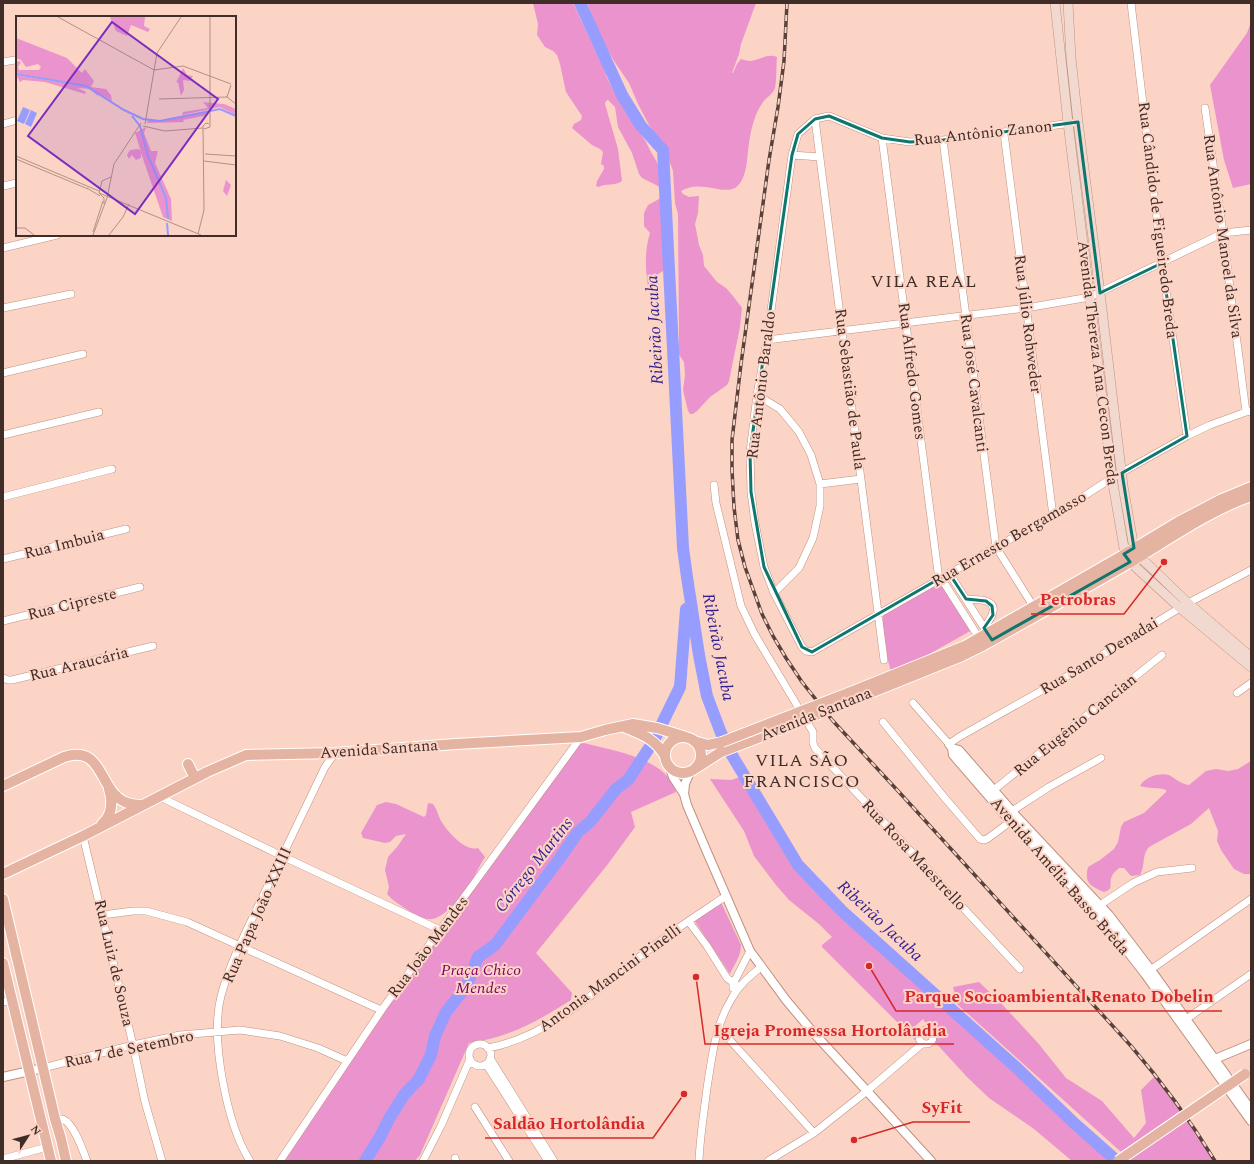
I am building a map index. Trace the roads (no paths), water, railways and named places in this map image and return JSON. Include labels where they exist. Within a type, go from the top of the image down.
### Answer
[{"type":"main road","name":"Avenida Thereza Ana Cecon Breda","points":[[1055,3],[1068,123],[1112,478],[1127,558]]},
{"type":"main road","name":"Avenida Thereza Ana Cecon Breda","points":[[1068,3],[1071,58],[1078,122],[1122,473],[1137,552]]},
{"type":"main road","points":[[1137,552],[1200,510],[1251,487]]},
{"type":"main road","points":[[1137,552],[1251,496]]},
{"type":"main road","points":[[1137,552],[1184,606],[1251,657]]},
{"type":"main road","name":"Avenida Santana","points":[[3,874],[83,836],[195,778],[246,755],[335,752],[581,737],[605,730],[638,724],[661,729],[708,745],[723,746],[890,680],[985,637],[1137,552]]},
{"type":"main road","points":[[1127,558],[1184,606],[1251,667]]},
{"type":"main road","points":[[624,727],[636,731],[653,742],[665,756]]},
{"type":"main road","points":[[679,738],[690,739],[697,744],[701,752],[700,760],[693,770],[680,773],[670,768],[666,763],[665,756],[668,745],[673,740],[679,738]]},
{"type":"main road","name":"Avenida Santana","points":[[693,770],[716,754],[723,746]]},
{"type":"main road","name":"Avenida Santana","points":[[3,786],[64,757],[72,754],[80,755],[88,757],[95,763],[114,794],[126,803],[143,805]]},
{"type":"main road","points":[[188,764],[195,778]]},
{"type":"main road","name":"Avenida Santana","points":[[96,829],[105,822],[110,812],[112,804],[109,788]]},
{"type":"main road","points":[[3,899],[66,1161]]},
{"type":"main road","points":[[3,963],[7,1001],[30,1071],[51,1161]]},
{"type":"main road","points":[[1118,1161],[1248,1073]]},
{"type":"street","name":"Rua Cândido de Figueiredo Breda","points":[[1131,3],[1162,263],[1187,436]]},
{"type":"street","points":[[3,62],[15,60]]},
{"type":"street","name":"Rua Antônio Manoel da Silva","points":[[1205,108],[1248,412]]},
{"type":"street","name":"Rua Antônio Zanon","points":[[815,119],[829,116],[882,138],[910,142],[1004,133],[1078,122]]},
{"type":"street","name":"Rua Antônio Baraldo","points":[[812,652],[806,651],[802,647],[774,593],[764,567],[755,523],[751,492],[750,452],[792,155],[798,134],[815,119]]},
{"type":"street","name":"Rua Sebastião de Paula","points":[[815,119],[884,660]]},
{"type":"street","points":[[3,124],[16,120]]},
{"type":"street","name":"Rua Júlio Rohweder","points":[[1004,133],[1053,516]]},
{"type":"street","name":"Rua Alfredo Gomes","points":[[882,138],[940,579]]},
{"type":"street","name":"Rua José Cavalcanti","points":[[943,140],[996,547],[1035,610]]},
{"type":"street","points":[[792,155],[820,157]]},
{"type":"street","points":[[3,186],[16,183]]},
{"type":"street","points":[[767,340],[1026,308],[1090,297],[1223,234],[1251,230]]},
{"type":"street","points":[[3,248],[52,236]]},
{"type":"street","points":[[3,308],[71,294]]},
{"type":"street","points":[[3,374],[83,354]]},
{"type":"street","points":[[757,395],[780,409],[799,432],[811,454],[820,484],[820,506],[813,538],[799,568],[774,593]]},
{"type":"street","points":[[3,435],[100,412]]},
{"type":"street","name":"Rua Ernesto Bergamasso","points":[[812,652],[1053,516],[1112,478],[1187,436],[1210,425],[1248,412]]},
{"type":"street","points":[[3,497],[112,469]]},
{"type":"street","points":[[820,484],[861,478]]},
{"type":"street","name":"Rua Rosa Maestrello","points":[[714,485],[716,503],[741,606],[758,642],[813,732],[815,748],[1020,969]]},
{"type":"street","name":"Rua Imbuia","points":[[3,559],[126,529]]},
{"type":"street","name":"Rua Santo Denadai","points":[[951,746],[959,737],[1064,678],[1184,606],[1251,570]]},
{"type":"street","points":[[949,574],[966,599],[985,637]]},
{"type":"street","points":[[940,579],[985,637]]},
{"type":"street","name":"Rua Cipreste","points":[[3,621],[140,587]]},
{"type":"street","points":[[966,599],[986,601],[992,606],[994,611],[993,616],[985,637]]},
{"type":"street","name":"Rua Araucária","points":[[4,678],[12,680],[153,646]]},
{"type":"street","name":"Rua Eugênio Cancian","points":[[991,792],[1162,655]]},
{"type":"street","points":[[1237,693],[1251,683]]},
{"type":"street","name":"Avenida Amélia Basso Brêda","points":[[913,703],[951,746],[953,755],[1013,816],[1148,972]]},
{"type":"street","points":[[883,722],[944,797],[980,839],[983,840],[987,839],[1049,787],[1101,758]]},
{"type":"street","name":"Rua João Mendes","points":[[280,1161],[381,1010],[581,737]]},
{"type":"street","name":"Rua Papa João XXIII","points":[[324,752],[325,767]]},
{"type":"street","name":"Rua Papa João XXIII","points":[[250,1161],[240,1140],[229,1110],[220,1062],[217,1018],[221,997],[239,947],[325,767],[335,752]]},
{"type":"street","points":[[670,768],[673,777],[684,794],[687,805],[750,951],[786,1000],[812,1031],[931,1161]]},
{"type":"street","points":[[684,794],[685,784],[693,770]]},
{"type":"street","points":[[160,797],[440,930]]},
{"type":"street","name":"Avenida Amélia Basso Brêda","points":[[1013,816],[1100,904],[1114,921],[1251,1121]]},
{"type":"street","name":"Rua Luiz de Souza","points":[[83,836],[133,1045],[145,1102],[162,1161]]},
{"type":"street","points":[[1100,904],[1133,883],[1157,872],[1192,868]]},
{"type":"street","name":"Antonia Mancini Pinelli","points":[[488,1048],[504,1045],[530,1035],[563,1015],[663,939],[726,896]]},
{"type":"street","points":[[1148,972],[1251,899]]},
{"type":"street","points":[[102,915],[146,911],[187,922],[239,947],[381,1010]]},
{"type":"street","points":[[689,922],[707,946],[727,978],[736,985]]},
{"type":"street","points":[[699,1161],[700,1140],[714,1045],[719,1028],[750,951]]},
{"type":"street","points":[[736,985],[761,967]]},
{"type":"street","points":[[1184,1022],[1251,974]]},
{"type":"street","name":"Avenida Amélia Basso Brêda","points":[[1184,1022],[1215,1059],[1251,1110]]},
{"type":"street","points":[[719,1028],[814,1133]]},
{"type":"street","name":"Rua 7 de Setembro","points":[[3,1078],[133,1045],[180,1035],[240,1030],[280,1036],[318,1048],[347,1061]]},
{"type":"street","points":[[768,1161],[814,1133],[867,1091],[923,1043]]},
{"type":"street","points":[[423,1161],[441,1126],[470,1059],[470,1051],[474,1045],[482,1044],[490,1051],[488,1061],[548,1161]]},
{"type":"street","points":[[1215,1059],[1251,1044]]},
{"type":"street","points":[[470,1059],[473,1064],[480,1066],[488,1061]]},
{"type":"street","points":[[488,1061],[554,1161]]},
{"type":"street","points":[[475,1106],[509,1161]]},
{"type":"street","points":[[55,1119],[63,1119],[68,1122],[87,1161]]},
{"type":"street","points":[[3,1160],[48,1147]]},
{"type":"waterway","name":"Ribeirão Jacuba","points":[[580,3],[622,95],[641,126],[663,150],[683,548],[699,655],[707,696],[721,733],[733,757],[798,865],[842,911],[1018,1069],[1074,1123],[1117,1161]]},
{"type":"waterway","name":"Córrego Martins","points":[[365,1161],[404,1095],[419,1079],[431,1055],[435,1036],[446,1012],[466,987],[478,957],[495,945],[578,832],[590,822],[616,789],[628,780],[653,742],[680,687],[686,609]]},
{"type":"railway","points":[[787,3],[784,61],[741,364],[732,440],[734,507],[738,540],[745,567],[762,614],[786,658],[802,682],[833,721],[1131,1046],[1154,1073],[1196,1131],[1215,1161]]},
{"type":"place","name":"Petrobras","points":[[1164,562]]},
{"type":"place","name":"Parque Socioambiental Renato Dobelin","points":[[869,966]]},
{"type":"place","name":"Igreja Promesssa Hortolândia","points":[[696,977]]},
{"type":"place","name":"Saldão Hortolândia","points":[[684,1094]]},
{"type":"place","name":"SyFit","points":[[854,1140]]},
{"type":"district","name":"VILA REAL","points":[[924,281]]},
{"type":"district","name":"VILA SÃO FRANCISCO","points":[[802,770]]},
{"type":"park label","name":"Praça Chico Mendes","points":[[481,979]]}]
